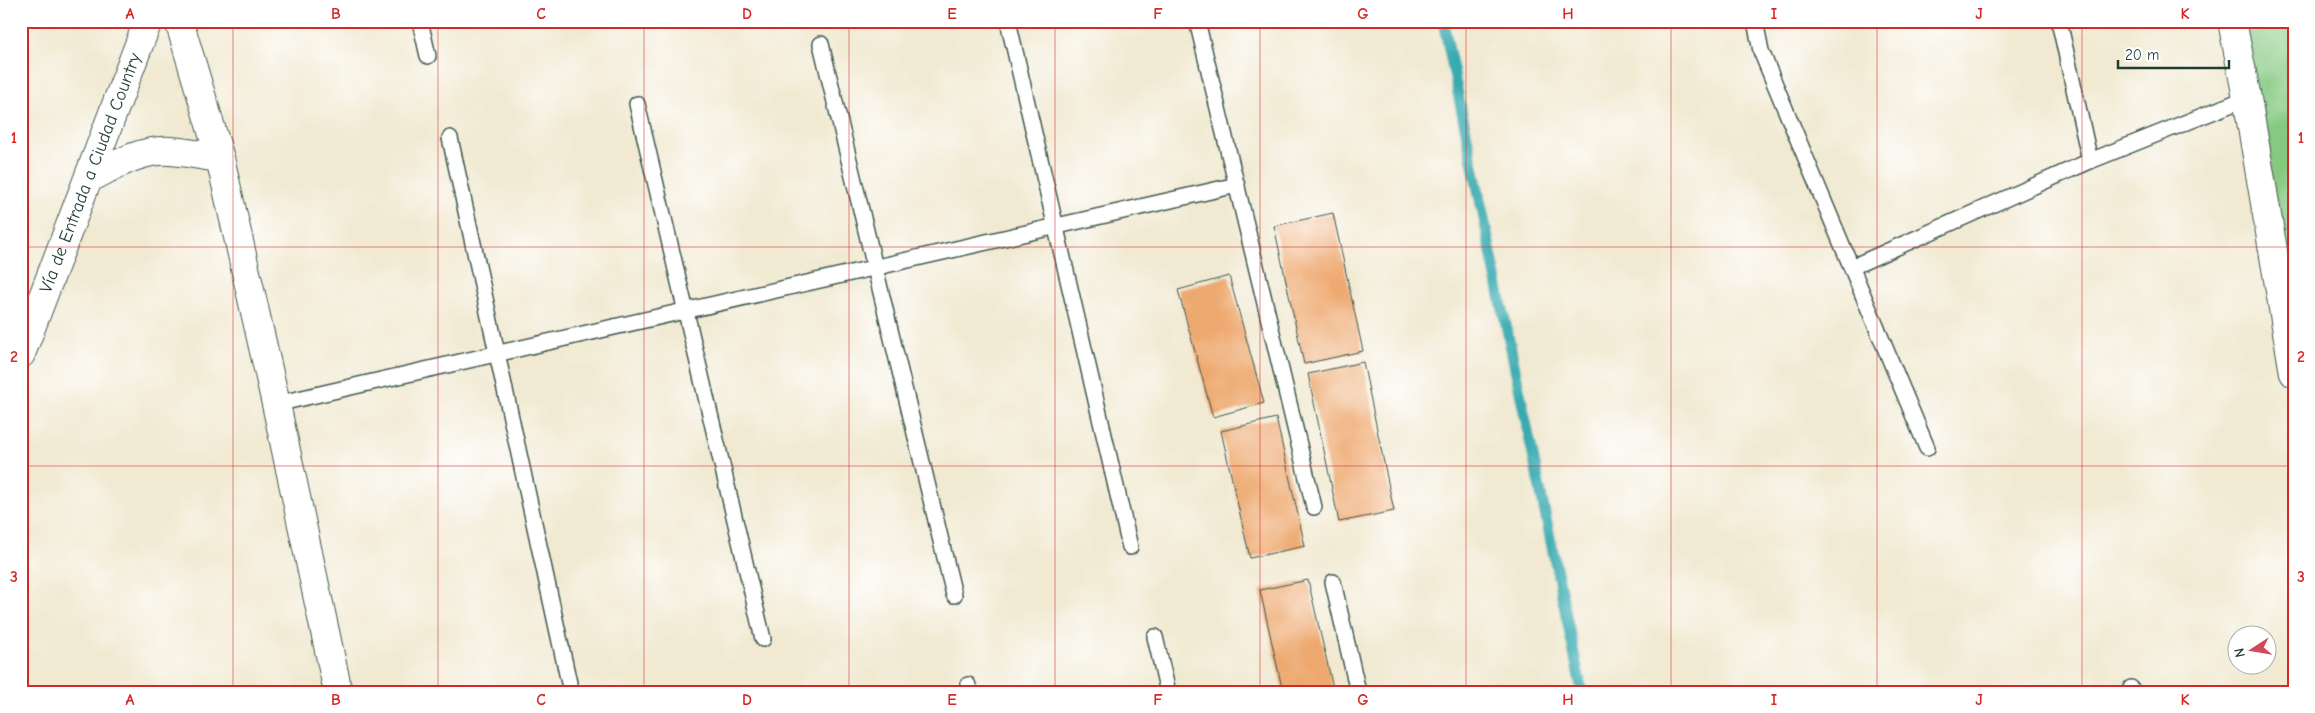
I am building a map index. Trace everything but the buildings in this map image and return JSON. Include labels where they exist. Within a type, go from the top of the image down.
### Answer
[{"type":"street","points":[[179,21],[220,158],[276,404],[338,692]]},
{"type":"street","points":[[2232,21],[2248,98],[2294,373]]},
{"type":"street","name":"Vía de Entrada a Ciudad Country","points":[[21,354],[90,178],[143,26]]},
{"type":"street","points":[[90,178],[127,159],[168,150],[220,158]]},
{"type":"lane","points":[[420,21],[428,56]]},
{"type":"lane","points":[[1008,21],[1130,547]]},
{"type":"lane","points":[[1198,21],[1314,507]]},
{"type":"lane","points":[[1755,21],[1761,51],[1927,448]]},
{"type":"lane","points":[[2059,21],[2090,162]]},
{"type":"lane","points":[[821,44],[954,595]]},
{"type":"lane","points":[[1852,267],[2090,162],[2248,98]]},
{"type":"lane","points":[[638,104],[763,639]]},
{"type":"lane","points":[[450,138],[569,683]]},
{"type":"lane","points":[[276,404],[1237,185]]},
{"type":"lane","points":[[1333,582],[1358,692]]},
{"type":"lane","points":[[1156,637],[1168,692]]},
{"type":"green space","points":[[2232,21],[2294,21],[2294,373]]},
{"type":"waterway","points":[[1443,21],[1582,692]]}]
